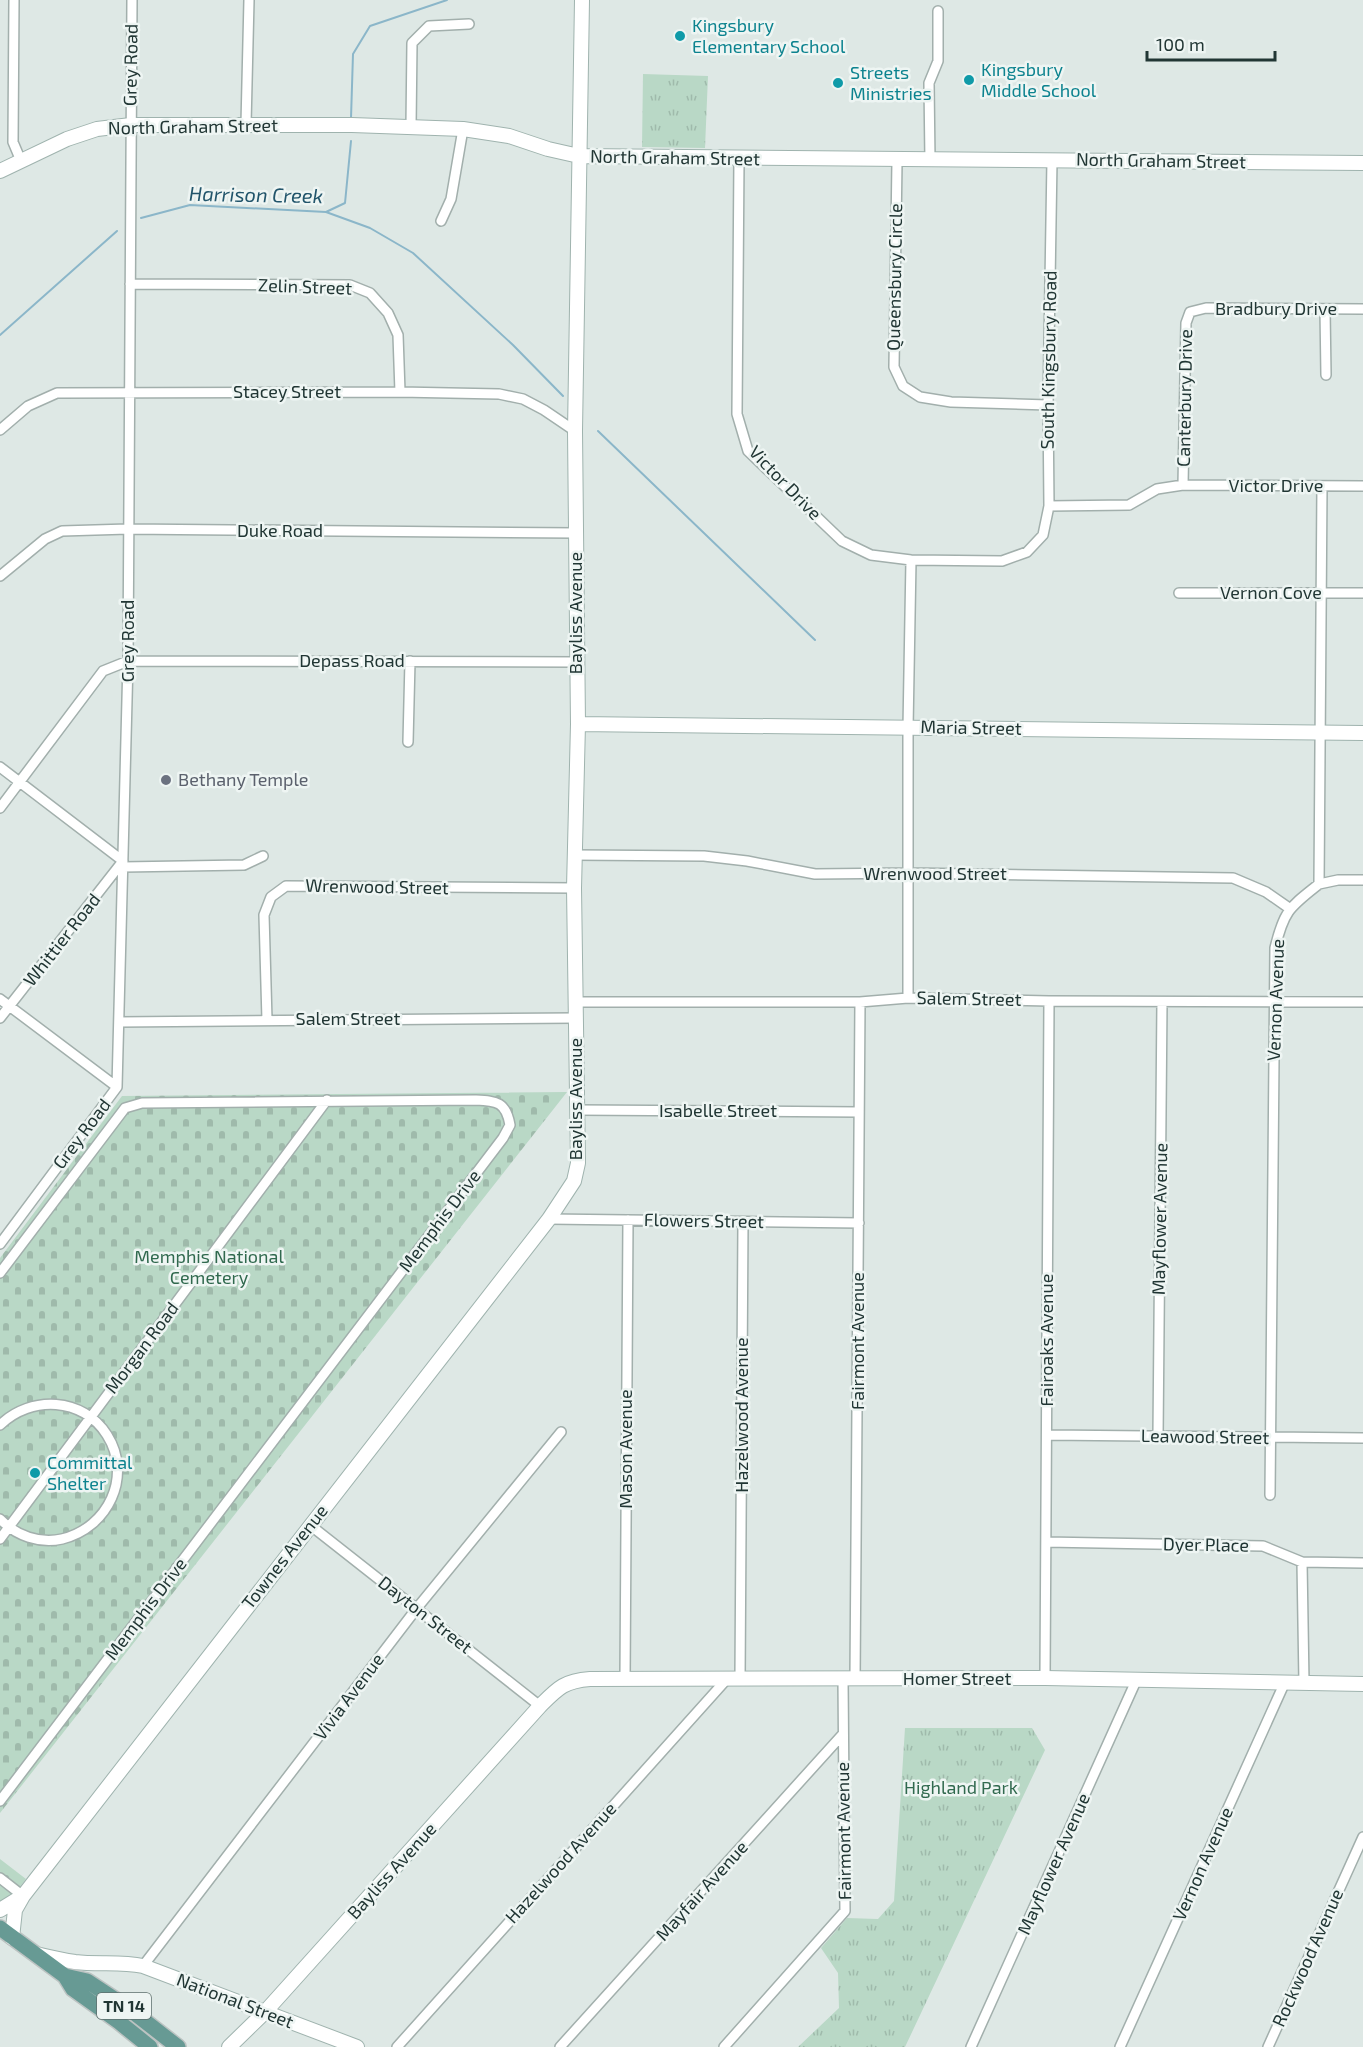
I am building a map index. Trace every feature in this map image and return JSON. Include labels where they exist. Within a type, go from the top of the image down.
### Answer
[{"type":"main road","name":"TN 14","points":[[0,1928],[65,1976],[87,1981],[128,2008],[178,2047]]},
{"type":"main road","name":"TN 14","points":[[65,1976],[73,1989],[120,2022],[150,2047]]},
{"type":"street","points":[[14,0],[13,142],[21,161]]},
{"type":"street","name":"Grey Road","points":[[0,1244],[4,1230],[117,1087],[128,661],[132,0]]},
{"type":"street","points":[[246,124],[249,0]]},
{"type":"street","name":"Bayliss Avenue","points":[[549,1219],[574,1181],[578,1163],[574,888],[578,724],[575,431],[582,0]]},
{"type":"street","points":[[930,161],[929,83],[938,61],[938,11]]},
{"type":"street","points":[[411,126],[412,43],[429,26],[469,24]]},
{"type":"street","name":"North Graham Street","points":[[0,171],[67,139],[97,129],[131,125],[246,124],[411,126],[463,129],[509,136],[579,156],[897,161],[1363,163]]},
{"type":"street","points":[[441,221],[451,199],[463,129]]},
{"type":"street","name":"Victor Drive","points":[[740,159],[737,414],[748,451],[842,541],[871,555],[911,560],[1002,561],[1026,553]]},
{"type":"street","name":"South Kingsbury Road","points":[[1026,553],[1043,535],[1049,506],[1048,405],[1052,160]]},
{"type":"street","name":"Queensbury Circle","points":[[897,161],[894,367],[903,386],[920,398],[951,402],[1048,405]]},
{"type":"street","name":"Zelin Street","points":[[130,284],[350,285],[370,292],[388,313],[398,334],[400,392]]},
{"type":"street","name":"Bradbury Drive","points":[[1190,312],[1206,308],[1363,309]]},
{"type":"street","points":[[1325,310],[1326,375]]},
{"type":"street","name":"Canterbury Drive","points":[[1183,485],[1186,323],[1190,312]]},
{"type":"street","name":"Stacey Street","points":[[0,430],[28,406],[57,393],[400,392],[499,394],[523,399],[575,431]]},
{"type":"street","name":"Victor Drive","points":[[1049,506],[1129,505],[1157,489],[1183,485],[1363,486]]},
{"type":"street","points":[[1322,486],[1319,884],[1338,880],[1363,880]]},
{"type":"street","name":"Duke Road","points":[[0,576],[45,539],[62,531],[128,529],[576,533]]},
{"type":"street","points":[[908,998],[908,728],[911,560]]},
{"type":"street","name":"Vernon Cove","points":[[1179,592],[1363,593]]},
{"type":"street","points":[[0,808],[103,671],[128,661]]},
{"type":"street","name":"Depass Road","points":[[128,661],[576,662]]},
{"type":"street","points":[[408,742],[410,661]]},
{"type":"street","name":"Maria Street","points":[[578,724],[1363,733]]},
{"type":"street","points":[[0,767],[123,864],[244,865],[263,856]]},
{"type":"street","name":"Wrenwood Street","points":[[574,855],[704,856],[815,873],[1233,878],[1266,892],[1289,908]]},
{"type":"street","name":"Whittier Road","points":[[0,1018],[123,864]]},
{"type":"street","name":"Vernon Avenue","points":[[1270,1495],[1275,948],[1280,925],[1289,908],[1319,884]]},
{"type":"street","name":"Wrenwood Street","points":[[267,1020],[264,915],[271,897],[286,886],[574,888]]},
{"type":"street","name":"Salem Street","points":[[576,1002],[860,1002],[908,998],[1363,1002]]},
{"type":"street","points":[[0,999],[117,1087]]},
{"type":"street","name":"Fairoaks Avenue","points":[[1045,1678],[1049,1001]]},
{"type":"street","name":"Fairmont Avenue","points":[[724,2047],[845,1911],[843,1734],[849,1680],[859,1223],[860,1002]]},
{"type":"street","name":"Mayflower Avenue","points":[[1158,1436],[1162,1002]]},
{"type":"street","name":"Salem Street","points":[[119,1022],[576,1018]]},
{"type":"street","name":"Morgan Road","points":[[0,1539],[327,1100]]},
{"type":"street","name":"Memphis Drive","points":[[0,1273],[125,1108],[142,1102],[493,1101],[504,1107],[510,1125],[503,1138],[0,1801]]},
{"type":"street","name":"Isabelle Street","points":[[577,1110],[859,1112]]},
{"type":"street","name":"Flowers Street","points":[[549,1219],[859,1223]]},
{"type":"street","name":"Townes Avenue","points":[[12,1938],[15,1910],[23,1896],[549,1219]]},
{"type":"street","name":"Mason Avenue","points":[[625,1679],[628,1220]]},
{"type":"street","name":"Hazelwood Avenue","points":[[397,2047],[733,1680],[743,1222]]},
{"type":"street","points":[[0,1425],[9,1415],[29,1406],[50,1403],[72,1407],[91,1417],[107,1435],[116,1457],[117,1480],[110,1503],[103,1513],[96,1522],[76,1535],[53,1541],[29,1538],[8,1528],[0,1519]]},
{"type":"street","name":"Vivia Avenue","points":[[143,1966],[417,1608],[561,1431]]},
{"type":"street","name":"Leawood Street","points":[[1047,1435],[1363,1438]]},
{"type":"street","name":"Dayton Street","points":[[310,1525],[540,1706]]},
{"type":"street","name":"Dyer Place","points":[[1046,1542],[1263,1546],[1302,1562],[1363,1563]]},
{"type":"street","points":[[1302,1562],[1304,1683]]},
{"type":"street","name":"Homer Street","points":[[554,1692],[570,1681],[625,1679],[1045,1678],[1363,1684]]},
{"type":"street","name":"Mayflower Avenue","points":[[971,2047],[1136,1681]]},
{"type":"street","name":"Vernon Avenue","points":[[1120,2047],[1285,1682]]},
{"type":"street","name":"Bayliss Avenue","points":[[229,2047],[265,2012],[554,1692]]},
{"type":"street","name":"Mayfair Avenue","points":[[560,2047],[843,1734]]},
{"type":"street","name":"Rockwood Avenue","points":[[1268,2047],[1363,1837]]},
{"type":"street","points":[[0,1878],[23,1896]]},
{"type":"street","name":"Townes Avenue","points":[[0,1910],[23,1896]]},
{"type":"street","name":"National Street","points":[[34,1954],[76,1962],[110,1964],[126,1962],[143,1966],[357,2047]]},
{"type":"street","name":"National Street","points":[[65,1976],[92,1971],[110,1964]]},
{"type":"green space","points":[[643,74],[708,76],[705,148],[642,147]]},
{"type":"green space","name":"Memphis National Cemetery","points":[[567,1092],[0,1813],[0,1258],[122,1096]]},
{"type":"green space","name":"Highland Park","points":[[905,1728],[1032,1728],[1045,1750],[905,2047],[798,2047],[839,2008],[838,1973],[821,1948],[847,1918],[878,1919],[894,1901]]},
{"type":"green space","points":[[0,1859],[26,1879],[6,1905],[0,1901]]},
{"type":"waterway","name":"Harrison Creek","points":[[351,118],[353,54],[370,26],[447,0]]},
{"type":"waterway","name":"Harrison Creek","points":[[141,218],[190,205],[326,212],[345,203],[351,141]]},
{"type":"waterway","points":[[326,212],[370,228],[413,253],[513,345],[563,396]]},
{"type":"waterway","name":"Harrison Creek","points":[[0,335],[117,231]]},
{"type":"waterway","points":[[598,431],[815,640]]},
{"type":"place","name":"Kingsbury Elementary School","points":[[680,36]]},
{"type":"place","name":"Kingsbury Middle School","points":[[969,80]]},
{"type":"place","name":"Streets Ministries","points":[[838,83]]},
{"type":"place","name":"Bethany Temple","points":[[166,780]]},
{"type":"place","name":"Committal Shelter","points":[[35,1473]]}]
